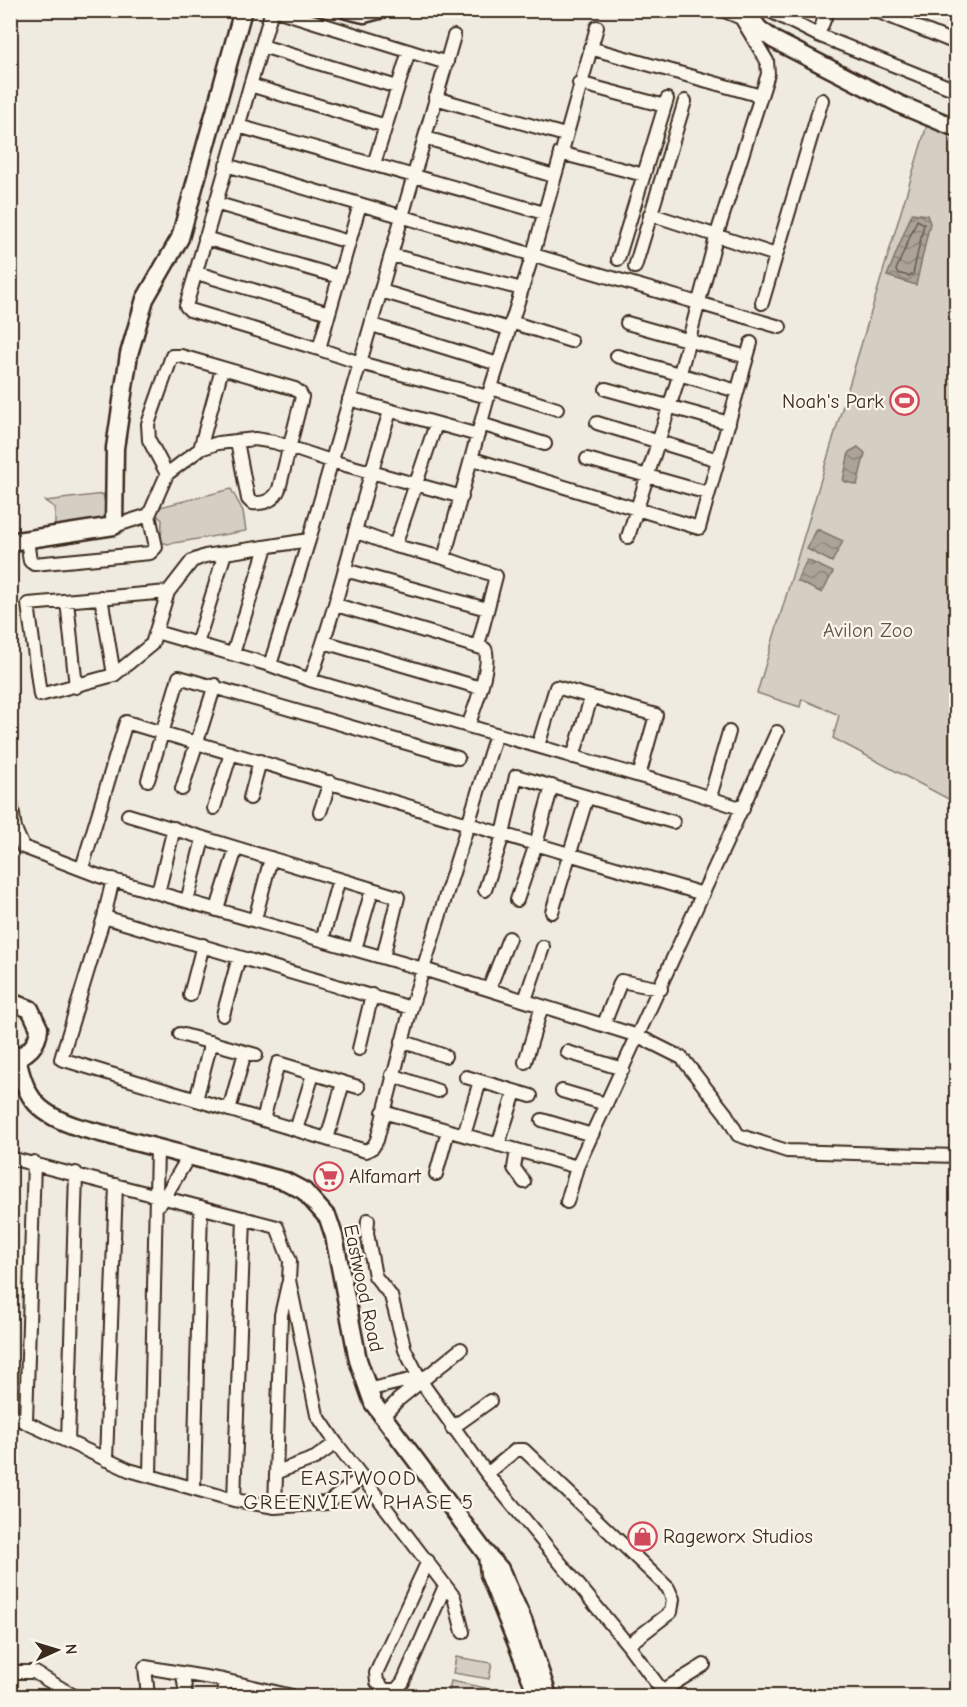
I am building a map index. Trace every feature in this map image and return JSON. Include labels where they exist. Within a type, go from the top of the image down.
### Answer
[{"type":"main road","points":[[19,541],[114,526],[116,448],[129,354],[145,299],[180,238],[243,10]]},
{"type":"main road","points":[[347,10],[364,14],[379,10]]},
{"type":"main road","points":[[745,10],[759,29],[774,40],[881,95],[957,128]]},
{"type":"main road","points":[[10,1002],[30,1009],[39,1028],[32,1048],[14,1057]]},
{"type":"main road","name":"Eastwood Road","points":[[14,1057],[28,1095],[54,1119],[296,1185],[321,1207],[334,1236],[358,1360],[367,1390],[381,1418],[500,1569],[523,1620],[548,1696]]},
{"type":"main road","name":"Eastwood Road","points":[[487,1555],[489,1574],[537,1696]]},
{"type":"street","points":[[272,10],[205,238],[187,309],[360,363],[557,409]]},
{"type":"street","points":[[276,10],[447,63]]},
{"type":"street","points":[[628,537],[680,373],[717,234],[768,74],[767,61],[741,18],[722,10]]},
{"type":"street","points":[[768,10],[818,35],[957,90]]},
{"type":"street","points":[[818,35],[828,10]]},
{"type":"street","points":[[874,10],[957,43]]},
{"type":"street","points":[[444,558],[473,459],[489,393],[522,290],[579,83],[597,27]]},
{"type":"street","points":[[270,665],[372,325],[401,216],[426,138],[435,98],[454,36]]},
{"type":"street","points":[[262,46],[397,87]]},
{"type":"street","points":[[590,48],[760,96]]},
{"type":"street","points":[[374,164],[409,51]]},
{"type":"street","points":[[579,83],[666,102],[618,259]]},
{"type":"street","points":[[250,85],[386,126]]},
{"type":"street","points":[[435,98],[565,135]]},
{"type":"street","points":[[762,303],[822,100]]},
{"type":"street","points":[[635,267],[685,101]]},
{"type":"street","points":[[238,126],[544,213]]},
{"type":"street","points":[[426,138],[554,176]]},
{"type":"street","points":[[560,153],[644,175]]},
{"type":"street","points":[[226,165],[780,327]]},
{"type":"street","points":[[215,203],[349,242]]},
{"type":"street","points":[[319,349],[360,204]]},
{"type":"street","points":[[650,214],[776,255]]},
{"type":"street","points":[[205,238],[339,277]]},
{"type":"street","points":[[391,255],[522,290]]},
{"type":"street","points":[[197,273],[329,313]]},
{"type":"street","points":[[381,291],[571,341]]},
{"type":"street","points":[[627,322],[747,357]]},
{"type":"street","points":[[372,325],[498,364]]},
{"type":"street","points":[[473,459],[699,528],[751,343]]},
{"type":"street","points":[[167,474],[147,435],[148,424],[169,359],[177,355],[295,389],[300,393],[300,406],[287,447],[276,495],[267,502],[252,503],[246,493],[237,441]]},
{"type":"street","points":[[617,356],[737,391]]},
{"type":"street","points":[[200,449],[222,369]]},
{"type":"street","points":[[606,389],[729,423]]},
{"type":"street","points":[[349,399],[436,424],[479,430],[544,444]]},
{"type":"street","points":[[310,680],[336,605],[357,532],[370,471],[390,412]]},
{"type":"street","points":[[597,423],[718,460]]},
{"type":"street","points":[[395,546],[436,424]]},
{"type":"street","points":[[19,541],[34,564],[150,553],[156,548],[149,515],[167,474],[200,449],[237,441],[255,440],[287,447],[462,497]]},
{"type":"street","points":[[587,459],[708,493]]},
{"type":"street","points":[[114,526],[149,515]]},
{"type":"street","points":[[357,532],[395,546],[495,574],[496,579],[478,646]]},
{"type":"street","points":[[168,592],[28,604],[40,695],[114,675],[152,644],[168,592],[192,561],[225,553],[309,540]]},
{"type":"street","points":[[233,654],[266,548]]},
{"type":"street","points":[[197,644],[225,553]]},
{"type":"street","points":[[345,570],[487,609]]},
{"type":"street","points":[[101,597],[114,675]]},
{"type":"street","points":[[67,601],[75,687]]},
{"type":"street","points":[[336,605],[485,649],[487,655],[481,688],[468,726]]},
{"type":"street","points":[[156,632],[270,665],[310,680],[710,797],[742,809]]},
{"type":"street","points":[[324,642],[481,688]]},
{"type":"street","points":[[148,780],[179,677],[215,685],[256,700],[458,758]]},
{"type":"street","points":[[183,789],[215,685]]},
{"type":"street","points":[[538,746],[555,688],[656,716],[639,776]]},
{"type":"street","points":[[573,757],[591,698]]},
{"type":"street","points":[[82,868],[126,722],[704,894]]},
{"type":"street","points":[[710,797],[729,732]]},
{"type":"street","points":[[567,1202],[577,1167],[661,989],[777,732]]},
{"type":"street","points":[[113,879],[104,917],[61,1059],[366,1151],[373,1147],[377,1140],[411,1008],[496,734]]},
{"type":"street","points":[[214,808],[231,753]]},
{"type":"street","points":[[250,798],[260,761]]},
{"type":"street","points":[[485,890],[503,835],[516,776],[673,822]]},
{"type":"street","points":[[320,812],[330,782]]},
{"type":"street","points":[[517,900],[552,786]]},
{"type":"street","points":[[10,794],[15,829],[23,847],[158,893],[383,957],[638,1036],[682,1058],[726,1114],[738,1136],[787,1151],[957,1156]]},
{"type":"street","points":[[552,912],[587,797]]},
{"type":"street","points":[[129,815],[398,897],[383,957]]},
{"type":"street","points":[[158,893],[174,828]]},
{"type":"street","points":[[187,901],[203,839]]},
{"type":"street","points":[[217,909],[236,849]]},
{"type":"street","points":[[255,919],[271,858]]},
{"type":"street","points":[[322,940],[339,879]]},
{"type":"street","points":[[354,949],[372,890]]},
{"type":"street","points":[[104,917],[203,945],[292,975],[372,995],[411,1008]]},
{"type":"street","points":[[489,989],[509,938]]},
{"type":"street","points":[[190,995],[203,945]]},
{"type":"street","points":[[525,1000],[543,947]]},
{"type":"street","points":[[223,1014],[239,957]]},
{"type":"street","points":[[604,1024],[621,981],[661,989]]},
{"type":"street","points":[[359,1049],[372,995]]},
{"type":"street","points":[[525,1062],[542,1006]]},
{"type":"street","points":[[180,1034],[251,1054],[229,1110]]},
{"type":"street","points":[[402,1041],[445,1056]]},
{"type":"street","points":[[196,1100],[211,1042]]},
{"type":"street","points":[[567,1052],[622,1069]]},
{"type":"street","points":[[263,1120],[278,1064],[358,1087]]},
{"type":"street","points":[[296,1130],[313,1074]]},
{"type":"street","points":[[392,1075],[438,1091]]},
{"type":"street","points":[[466,1077],[531,1096]]},
{"type":"street","points":[[464,1135],[480,1081]]},
{"type":"street","points":[[327,1139],[343,1083]]},
{"type":"street","points":[[562,1091],[606,1104]]},
{"type":"street","points":[[498,1145],[515,1092]]},
{"type":"street","points":[[383,1112],[577,1167]]},
{"type":"street","points":[[542,1120],[592,1135]]},
{"type":"street","points":[[436,1174],[448,1131]]},
{"type":"street","points":[[150,1475],[159,1201],[157,1148]]},
{"type":"street","points":[[517,1150],[514,1168],[524,1182]]},
{"type":"street","points":[[159,1201],[189,1156]]},
{"type":"street","points":[[10,1158],[76,1173],[159,1201],[201,1207],[277,1227],[290,1261],[289,1280],[281,1315],[275,1507]]},
{"type":"street","points":[[26,1421],[34,1162]]},
{"type":"street","points":[[68,1442],[76,1173]]},
{"type":"street","points":[[106,1460],[116,1185]]},
{"type":"street","points":[[194,1488],[201,1207]]},
{"type":"street","points":[[234,1500],[244,1218]]},
{"type":"street","points":[[368,1220],[367,1233],[375,1276],[391,1296],[405,1350],[452,1428],[628,1645],[664,1694],[704,1665]]},
{"type":"street","points":[[289,1280],[317,1414],[336,1443],[454,1597],[463,1632]]},
{"type":"street","points":[[381,1418],[398,1400],[461,1349]]},
{"type":"street","points":[[367,1390],[423,1379]]},
{"type":"street","points":[[452,1428],[490,1401]]},
{"type":"street","points":[[10,1415],[129,1470],[234,1500],[275,1507],[327,1503],[363,1477]]},
{"type":"street","points":[[277,1472],[315,1458],[336,1443]]},
{"type":"street","points":[[487,1474],[516,1450],[524,1450],[668,1588],[673,1599],[671,1612],[628,1645]]},
{"type":"street","points":[[428,1561],[376,1673],[378,1682],[385,1690],[396,1690],[403,1682],[445,1586]]},
{"type":"street","points":[[148,1696],[145,1667],[223,1680],[292,1696]]},
{"type":"street","points":[[10,1672],[34,1672],[74,1696]]},
{"type":"street","points":[[183,1674],[186,1696]]},
{"type":"street","points":[[223,1680],[225,1696]]},
{"type":"green space","name":"Avilon Zoo","points":[[929,118],[956,131],[956,803],[833,738],[839,715],[802,699],[800,707],[757,693]]},
{"type":"green space","points":[[231,489],[243,511],[246,531],[168,544],[161,542],[162,520],[156,514],[156,508]]},
{"type":"green space","points":[[103,494],[107,513],[103,523],[55,529],[55,508],[45,501]]},
{"type":"green space","points":[[456,1657],[492,1663],[489,1679],[453,1673]]},
{"type":"green space","points":[[451,1681],[486,1688],[485,1696],[448,1696]]},
{"type":"water","points":[[912,213],[927,215],[930,223],[916,285],[887,276]]},
{"type":"water","points":[[858,447],[865,453],[857,485],[843,481],[849,452]]},
{"type":"water","points":[[817,529],[843,541],[832,562],[807,549]]},
{"type":"water","points":[[807,560],[833,572],[822,593],[797,581]]},
{"type":"place","name":"Noah's Park","points":[[905,401]]},
{"type":"place","name":"Alfamart","points":[[328,1176]]},
{"type":"place","name":"Rageworx Studios","points":[[642,1536]]},
{"type":"district","name":"EASTWOOD GREENVIEW PHASE 5","points":[[359,1490]]}]
